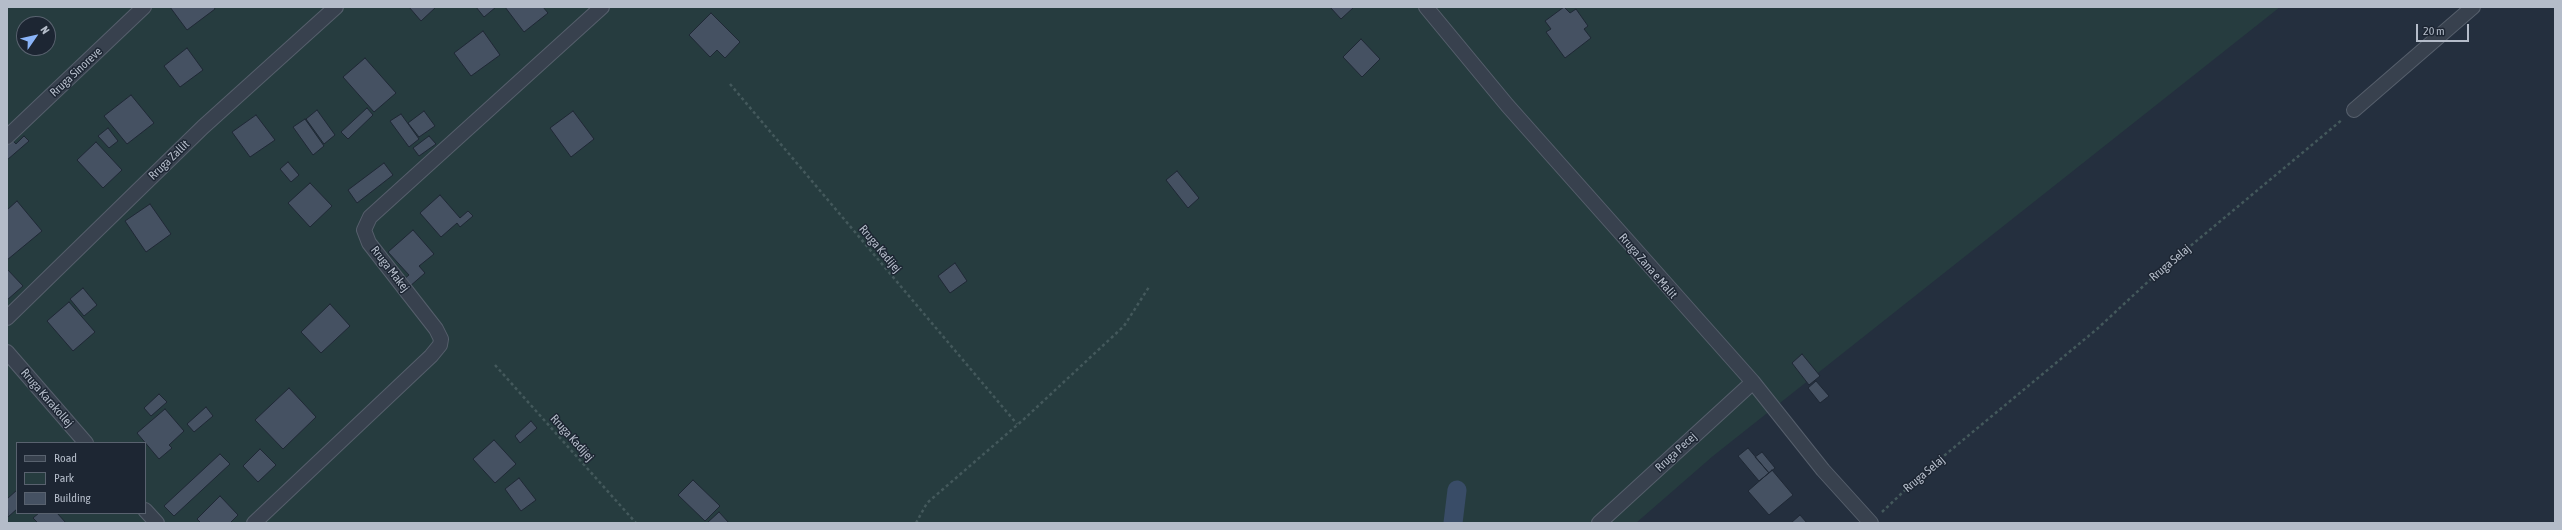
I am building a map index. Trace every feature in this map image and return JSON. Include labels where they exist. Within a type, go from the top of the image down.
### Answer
[{"type":"street","name":"Rruga Sinoreve","points":[[7,137],[144,7]]},
{"type":"street","name":"Rruga Zallit","points":[[7,318],[203,128],[336,7]]},
{"type":"street","name":"Rruga Makej","points":[[254,523],[431,356],[440,345],[441,339],[436,328],[369,243],[364,230],[370,217],[602,7]]},
{"type":"street","name":"Rruga Zana e Malit","points":[[1426,7],[1512,111],[1753,382],[1823,470],[1876,518]]},
{"type":"street","points":[[2354,110],[2473,7]]},
{"type":"street","name":"Rruga Karakollej","points":[[7,352],[85,442]]},
{"type":"street","name":"Rruga Pecej","points":[[1599,523],[1753,382]]},
{"type":"street","points":[[146,511],[156,523]]},
{"type":"path","name":"Rruga Kadijej","points":[[730,84],[1017,424]]},
{"type":"path","name":"Rruga Selaj","points":[[1876,518],[1922,474],[2097,329],[2152,278],[2354,110]]},
{"type":"path","points":[[916,523],[927,503],[1017,424],[1124,326],[1149,287]]},
{"type":"path","name":"Rruga Kadijej","points":[[495,365],[636,523]]},
{"type":"green space","points":[[7,7],[2280,7],[1713,456],[1636,523],[7,523]]},
{"type":"building","points":[[170,7],[214,7],[215,9],[187,30]]},
{"type":"building","points":[[409,7],[436,7],[421,21]]},
{"type":"building","points":[[476,7],[496,7],[484,17]]},
{"type":"building","points":[[505,7],[543,7],[548,13],[524,32]]},
{"type":"building","points":[[1330,7],[1354,7],[1341,19]]},
{"type":"building","points":[[1564,7],[1570,13],[1576,9],[1588,26],[1584,29],[1591,38],[1565,58],[1546,32],[1551,29],[1545,21]]},
{"type":"building","points":[[711,13],[740,42],[725,58],[717,50],[710,57],[689,35]]},
{"type":"building","points":[[483,31],[500,55],[471,76],[454,53]]},
{"type":"building","points":[[1361,39],[1380,59],[1362,77],[1343,57]]},
{"type":"building","points":[[187,48],[203,70],[180,87],[164,66]]},
{"type":"building","points":[[365,58],[396,93],[374,112],[343,77]]},
{"type":"building","points":[[131,95],[154,123],[127,144],[104,116]]},
{"type":"building","points":[[367,108],[373,115],[348,139],[341,132]]},
{"type":"building","points":[[317,110],[335,135],[324,144],[306,119]]},
{"type":"building","points":[[424,111],[435,126],[419,137],[408,123]]},
{"type":"building","points":[[573,111],[594,139],[571,157],[550,128]]},
{"type":"building","points":[[401,114],[419,139],[409,147],[390,121]]},
{"type":"building","points":[[256,115],[275,140],[250,157],[232,132]]},
{"type":"building","points":[[305,119],[324,146],[313,155],[293,127]]},
{"type":"building","points":[[108,128],[118,141],[109,148],[98,136]]},
{"type":"building","points":[[24,136],[29,141],[7,160],[7,139],[9,137],[16,144]]},
{"type":"building","points":[[429,136],[436,144],[419,156],[413,148]]},
{"type":"building","points":[[96,142],[122,170],[103,188],[77,160]]},
{"type":"building","points":[[288,162],[299,175],[291,182],[280,169]]},
{"type":"building","points":[[384,163],[393,175],[357,203],[348,190]]},
{"type":"building","points":[[1177,171],[1199,198],[1188,208],[1166,180]]},
{"type":"building","points":[[310,183],[332,206],[310,227],[288,203]]},
{"type":"building","points":[[440,195],[460,218],[468,211],[473,216],[460,227],[457,223],[441,237],[420,213]]},
{"type":"building","points":[[17,201],[42,231],[7,260],[7,210]]},
{"type":"building","points":[[150,204],[171,234],[146,252],[125,221]]},
{"type":"building","points":[[413,230],[434,254],[419,266],[425,273],[409,287],[403,280],[409,275],[388,252]]},
{"type":"building","points":[[955,263],[967,281],[950,293],[938,276]]},
{"type":"building","points":[[7,269],[23,286],[7,300]]},
{"type":"building","points":[[83,288],[97,305],[84,316],[70,299]]},
{"type":"building","points":[[69,302],[95,332],[73,351],[47,321]]},
{"type":"building","points":[[330,304],[350,326],[321,353],[301,332]]},
{"type":"building","points":[[1802,354],[1820,376],[1809,385],[1792,363]]},
{"type":"building","points":[[1816,381],[1829,396],[1820,403],[1808,388]]},
{"type":"building","points":[[289,388],[316,417],[283,449],[255,420]]},
{"type":"building","points":[[159,394],[167,402],[151,416],[144,408]]},
{"type":"building","points":[[206,407],[213,416],[194,432],[187,424]]},
{"type":"building","points":[[165,409],[184,431],[169,445],[172,448],[159,459],[137,433]]},
{"type":"building","points":[[531,421],[537,428],[520,443],[515,436]]},
{"type":"building","points":[[494,440],[516,464],[495,483],[473,459]]},
{"type":"building","points":[[1748,448],[1769,473],[1759,481],[1738,456]]},
{"type":"building","points":[[260,449],[276,465],[258,482],[243,466]]},
{"type":"building","points":[[1762,452],[1775,468],[1769,473],[1755,457]]},
{"type":"building","points":[[220,454],[230,464],[174,516],[164,506]]},
{"type":"building","points":[[1772,470],[1793,495],[1769,515],[1748,491]]},
{"type":"building","points":[[519,478],[536,500],[521,511],[505,489]]},
{"type":"building","points":[[693,480],[720,506],[705,521],[678,495]]},
{"type":"building","points":[[16,491],[16,510],[8,517],[7,499]]},
{"type":"building","points":[[220,496],[238,515],[230,523],[201,523],[197,519]]},
{"type":"building","points":[[719,512],[729,523],[707,523]]},
{"type":"building","points":[[38,514],[58,514],[66,523],[38,523],[33,518]]},
{"type":"building","points":[[1800,515],[1807,523],[1791,523]]},
{"type":"waterway","points":[[1453,523],[1457,490]]}]
